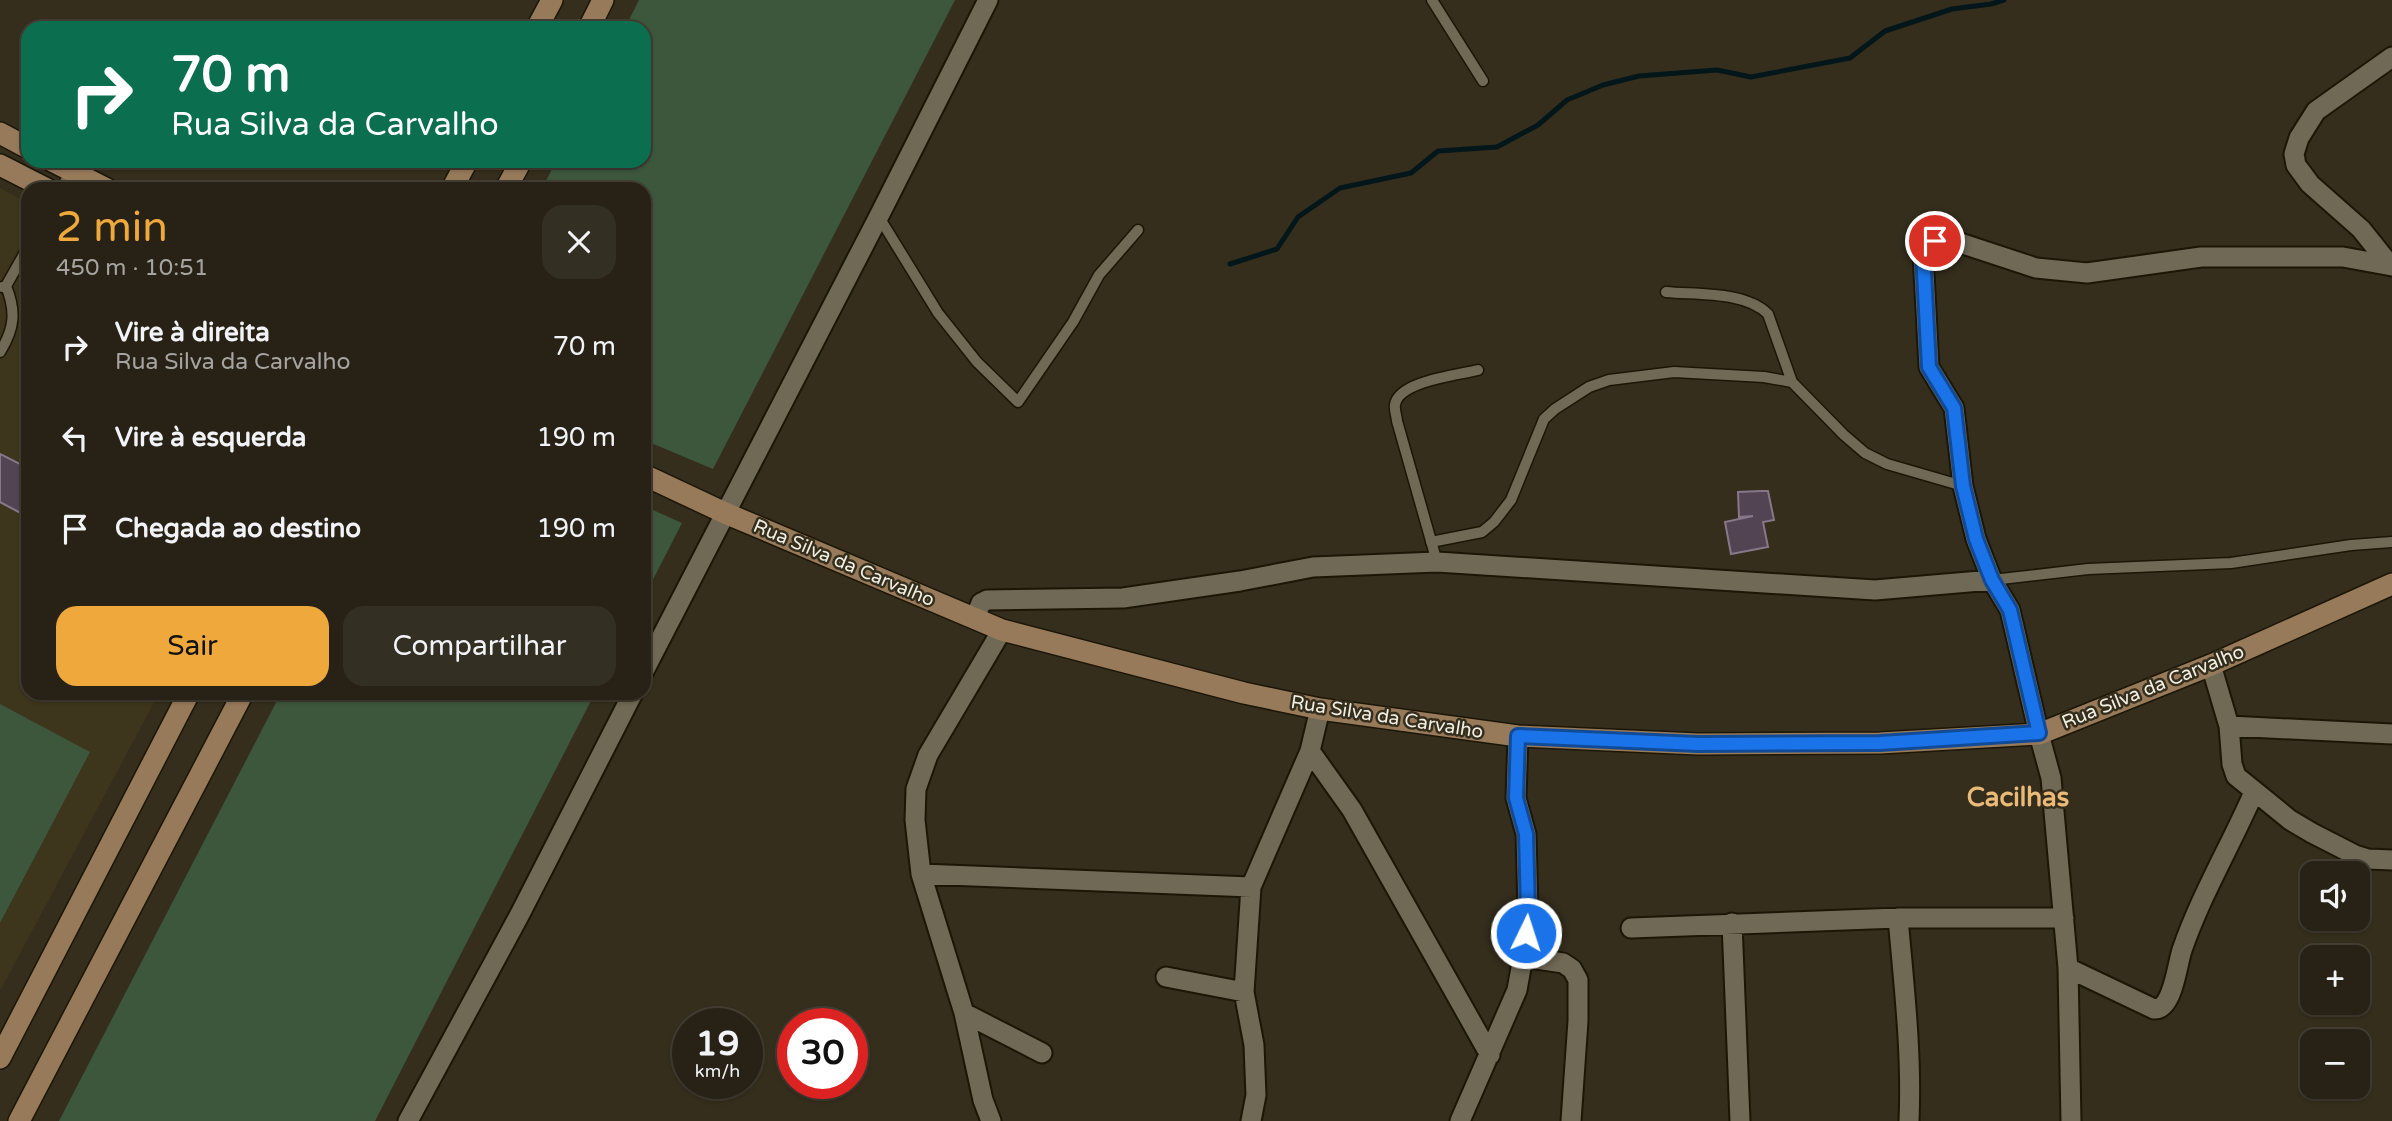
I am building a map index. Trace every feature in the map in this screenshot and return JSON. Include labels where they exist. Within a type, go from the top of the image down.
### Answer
[{"type":"street","points":[[541,21],[552,0]]},
{"type":"street","points":[[592,21],[603,0]]},
{"type":"street","points":[[651,657],[988,0]]},
{"type":"street","points":[[2390,265],[2361,229],[2310,184],[2296,165],[2294,155],[2299,138],[2316,111],[2392,57]]},
{"type":"street","points":[[0,133],[21,144]]},
{"type":"street","points":[[0,164],[34,182]]},
{"type":"street","points":[[61,174],[86,182]]},
{"type":"street","points":[[2071,1121],[2068,968],[2052,778],[2010,610],[1992,580],[1976,539],[1963,486],[1954,408],[1929,367],[1923,254],[1926,246],[1948,239],[2036,268],[2087,274],[2201,257],[2343,257],[2390,265]]},
{"type":"street","name":"Rua Silva da Carvalho","points":[[651,478],[725,513],[1002,630],[1244,693],[1320,709],[1518,736],[1711,744],[1880,743],[2039,733],[2211,665],[2392,584]]},
{"type":"street","points":[[975,618],[981,603],[987,600],[1123,598],[1313,567],[1437,562],[1875,590],[1992,580]]},
{"type":"street","points":[[991,1121],[983,1100],[964,1013],[921,874],[915,820],[916,789],[928,755],[1002,630]]},
{"type":"street","points":[[2211,665],[2229,726],[2232,764],[2236,776],[2297,825],[2355,855],[2368,859],[2392,860]]},
{"type":"street","points":[[0,1058],[185,700]]},
{"type":"street","points":[[19,1121],[239,700]]},
{"type":"street","points":[[408,1121],[520,914],[629,700]]},
{"type":"street","points":[[1251,1121],[1256,1095],[1254,1045],[1244,992],[1251,887],[1310,751],[1320,709]]},
{"type":"street","points":[[2229,726],[2392,734]]},
{"type":"street","points":[[1460,1121],[1517,990],[1523,957],[1528,910],[1526,834],[1516,798],[1518,736]]},
{"type":"street","points":[[1310,751],[1352,810],[1490,1055]]},
{"type":"street","points":[[2068,968],[2154,1009],[2160,1010],[2165,1006],[2200,904],[2254,792]]},
{"type":"street","points":[[921,874],[1251,887]]},
{"type":"street","points":[[1631,928],[1898,918],[2064,918]]},
{"type":"street","points":[[1898,918],[1909,1044],[1909,1121]]},
{"type":"street","points":[[1732,923],[1740,1121]]},
{"type":"street","points":[[1523,957],[1563,963],[1572,969],[1578,980],[1571,1121]]},
{"type":"street","points":[[1166,977],[1244,992]]},
{"type":"street","points":[[964,1013],[1042,1052]]},
{"type":"lane","points":[[1432,0],[1483,81]]},
{"type":"lane","points":[[879,216],[938,313],[977,362],[1018,402],[1073,322],[1099,275],[1138,230]]},
{"type":"lane","points":[[0,352],[13,324],[14,306],[3,287],[21,258]]},
{"type":"lane","points":[[1666,292],[1745,299],[1759,305],[1768,314],[1792,382],[1864,453],[1887,464],[1963,486]]},
{"type":"lane","points":[[1437,562],[1397,421],[1395,404],[1399,396],[1411,386],[1478,370]]},
{"type":"lane","points":[[1431,542],[1482,532],[1494,522],[1511,500],[1544,419],[1555,408],[1589,387],[1609,380],[1674,372],[1764,377],[1792,382]]},
{"type":"lane","points":[[1992,580],[2088,569],[2231,563],[2351,545],[2392,542]]},
{"type":"shaded area","points":[[0,188],[21,199],[21,700],[155,700],[0,991]]},
{"type":"green space","points":[[639,0],[955,0],[713,469],[651,443],[651,182],[546,182],[552,168],[651,168],[651,21],[628,21]]},
{"type":"green space","points":[[651,509],[682,523],[651,583]]},
{"type":"green space","points":[[277,700],[591,700],[375,1121],[59,1121]]},
{"type":"green space","points":[[0,704],[90,752],[0,923]]},
{"type":"building","points":[[0,454],[21,464],[21,513],[0,502]]},
{"type":"building","points":[[1768,491],[1774,520],[1763,522],[1768,547],[1731,554],[1725,522],[1753,516],[1739,517],[1738,492]]},
{"type":"waterway","points":[[1230,264],[1277,249],[1298,217],[1340,188],[1411,173],[1438,151],[1497,147],[1538,125],[1567,100],[1603,85],[1639,76],[1717,70],[1751,77],[1850,58],[1885,31],[1952,9],[2004,0]]},
{"type":"district","name":"Cacilhas","points":[[2018,797]]},
{"type":"route","points":[[1526,933],[1526,834],[1516,798],[1518,736],[1698,744],[1880,743],[2039,733],[2010,610],[1992,580],[1976,539],[1963,486],[1954,408],[1929,367],[1923,254],[1926,246],[1935,241]]}]
